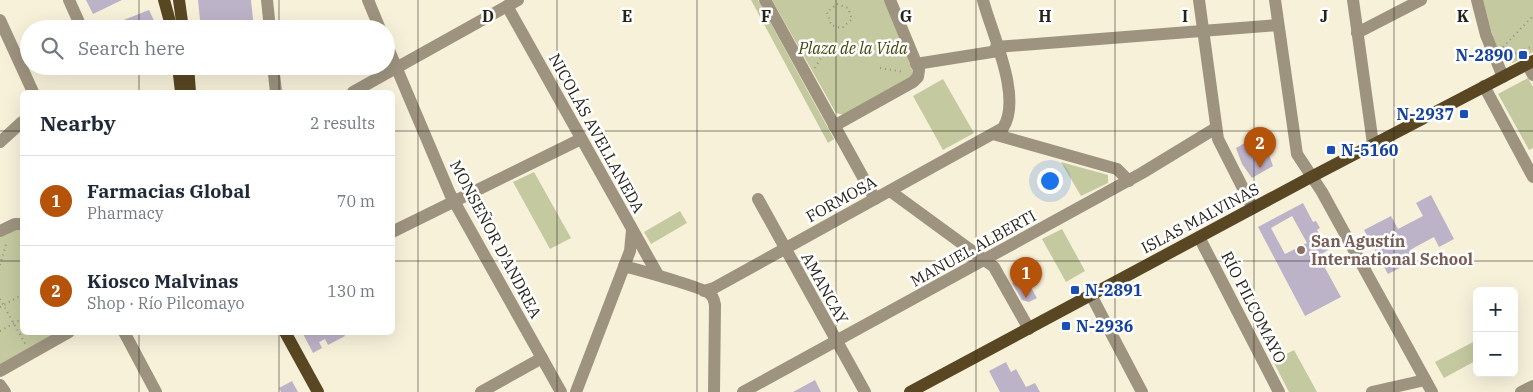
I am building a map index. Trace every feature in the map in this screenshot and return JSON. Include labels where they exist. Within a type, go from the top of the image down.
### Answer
[{"type":"main road","points":[[164,0],[170,20]]},
{"type":"main road","points":[[178,0],[181,20]]},
{"type":"main road","name":"ISLAS MALVINAS","points":[[910,392],[1373,144],[1484,86],[1531,67]]},
{"type":"main road","points":[[179,75],[181,90]]},
{"type":"main road","points":[[189,75],[190,90]]},
{"type":"main road","points":[[287,335],[318,392]]},
{"type":"street","points":[[69,0],[78,20]]},
{"type":"street","points":[[267,0],[269,20]]},
{"type":"street","points":[[368,0],[376,20]]},
{"type":"street","points":[[765,0],[875,199]]},
{"type":"street","points":[[834,126],[915,81],[919,75],[914,69],[890,0]]},
{"type":"street","points":[[983,0],[1008,86],[1009,100],[1005,124],[993,134]]},
{"type":"street","points":[[1199,0],[1216,128],[1224,153],[1253,208]]},
{"type":"street","points":[[1275,0],[1295,148],[1300,161],[1322,192],[1432,392]]},
{"type":"street","points":[[1353,0],[1373,144]]},
{"type":"street","points":[[1357,33],[1421,0]]},
{"type":"street","points":[[1477,0],[1486,34],[1503,77]]},
{"type":"street","points":[[397,68],[513,3]]},
{"type":"street","name":"NICOLÁS AVELLANEDA","points":[[513,3],[582,139],[658,275]]},
{"type":"street","points":[[0,20],[20,64]]},
{"type":"street","points":[[914,69],[997,49],[1278,25]]},
{"type":"street","name":"MONSEÑOR D'ANDREA","points":[[395,63],[454,202],[561,392]]},
{"type":"street","points":[[25,75],[32,90]]},
{"type":"street","points":[[275,75],[276,90]]},
{"type":"street","points":[[357,90],[384,75]]},
{"type":"street","points":[[1484,86],[1529,159],[1533,177]]},
{"type":"street","points":[[0,142],[20,124]]},
{"type":"street","name":"MANUEL ALBERTI","points":[[743,392],[1128,181],[1216,128]]},
{"type":"street","points":[[993,134],[1117,169],[1128,181]]},
{"type":"street","name":"FORMOSA","points":[[704,290],[714,288],[993,134]]},
{"type":"street","points":[[395,231],[582,139]]},
{"type":"street","points":[[890,191],[985,260],[1000,277],[1028,329]]},
{"type":"street","name":"AMANCAY","points":[[758,199],[865,392]]},
{"type":"street","points":[[3,229],[20,224]]},
{"type":"street","points":[[576,392],[632,244],[632,230]]},
{"type":"street","name":"RÍO PILCOMAYO","points":[[1199,237],[1279,392]]},
{"type":"street","points":[[624,266],[658,275],[704,290],[710,294],[714,303],[714,392]]},
{"type":"street","points":[[1091,295],[1142,392]]},
{"type":"street","points":[[0,371],[64,335]]},
{"type":"street","points":[[126,335],[156,392]]},
{"type":"street","points":[[481,392],[542,358]]},
{"type":"street","points":[[1372,392],[1425,380]]},
{"type":"street","points":[[0,385],[5,392]]},
{"type":"street","points":[[1521,392],[1533,386]]},
{"type":"path","points":[[837,4],[848,8],[852,20],[842,28],[830,25],[827,12],[837,4]]},
{"type":"path","points":[[1499,53],[1533,16]]},
{"type":"path","points":[[809,64],[813,71],[830,44]]},
{"type":"path","points":[[848,45],[854,56]]},
{"type":"path","points":[[1498,46],[1511,56],[1533,46]]},
{"type":"path","points":[[880,68],[914,69]]},
{"type":"path","points":[[0,265],[3,229]]},
{"type":"path","points":[[0,307],[20,295]]},
{"type":"path","points":[[0,299],[20,334]]},
{"type":"path","points":[[0,331],[20,320]]},
{"type":"path","points":[[20,335],[26,345]]},
{"type":"green space","points":[[751,0],[758,0],[834,139],[828,143]]},
{"type":"green space","name":"Plaza de la Vida","points":[[772,0],[886,0],[914,75],[844,115],[836,113]]},
{"type":"green space","points":[[1483,0],[1533,0],[1533,52],[1513,63],[1503,61],[1493,37]]},
{"type":"green space","points":[[1528,78],[1533,87],[1533,148],[1529,150],[1498,94]]},
{"type":"green space","points":[[943,79],[974,133],[943,150],[913,96]]},
{"type":"green space","points":[[1061,162],[1108,175],[1108,183],[1081,196]]},
{"type":"green space","points":[[534,172],[571,238],[550,249],[513,182]]},
{"type":"green space","points":[[680,211],[687,223],[651,244],[644,232]]},
{"type":"green space","points":[[20,229],[20,335],[54,335],[0,364],[0,236],[12,230]]},
{"type":"green space","points":[[1062,229],[1085,271],[1066,282],[1042,239]]},
{"type":"green space","points":[[1473,342],[1473,362],[1444,378],[1435,362]]},
{"type":"green space","points":[[1294,350],[1317,392],[1289,392],[1273,361]]},
{"type":"building","points":[[86,0],[122,0],[93,14]]},
{"type":"building","points":[[198,0],[251,0],[253,20],[200,20]]},
{"type":"building","points":[[149,10],[154,20],[124,20]]},
{"type":"building","points":[[1257,136],[1267,149],[1273,166],[1252,178],[1242,164],[1236,148]]},
{"type":"building","name":"San Agustín International School","points":[[1431,195],[1454,239],[1439,247],[1434,237],[1410,250],[1415,260],[1388,274],[1364,230],[1391,216],[1398,229],[1423,216],[1416,203]]},
{"type":"building","name":"San Agustín International School","points":[[1303,203],[1313,222],[1316,221],[1320,228],[1317,230],[1328,250],[1323,253],[1330,265],[1325,268],[1341,297],[1305,316],[1258,227]],"holes":[[[1292,216],[1307,243],[1285,254],[1271,228]]]},
{"type":"building","points":[[1020,279],[1025,288],[1030,286],[1037,298],[1029,302],[1022,300],[1012,283]]},
{"type":"building","points":[[304,335],[344,335],[328,345],[325,339],[319,342],[322,348],[313,353]]},
{"type":"building","points":[[1006,362],[1011,372],[1016,369],[1026,387],[1035,383],[1040,392],[1000,392],[989,371]]},
{"type":"building","points":[[815,380],[821,392],[793,392]]},
{"type":"building","points":[[292,381],[298,392],[281,392],[279,388]]},
{"type":"place","name":"N-2890","points":[[1523,55]]},
{"type":"place","name":"N-2937","points":[[1464,114]]},
{"type":"place","name":"N-5160","points":[[1331,150]]},
{"type":"place","name":"Kiosco Malvinas","points":[[1260,168]]},
{"type":"place","name":"San Agustín International School","points":[[1301,250]]},
{"type":"place","name":"N-2891","points":[[1075,290]]},
{"type":"place","name":"Farmacias Global","points":[[1026,298]]},
{"type":"place","name":"N-2936","points":[[1066,326]]}]
